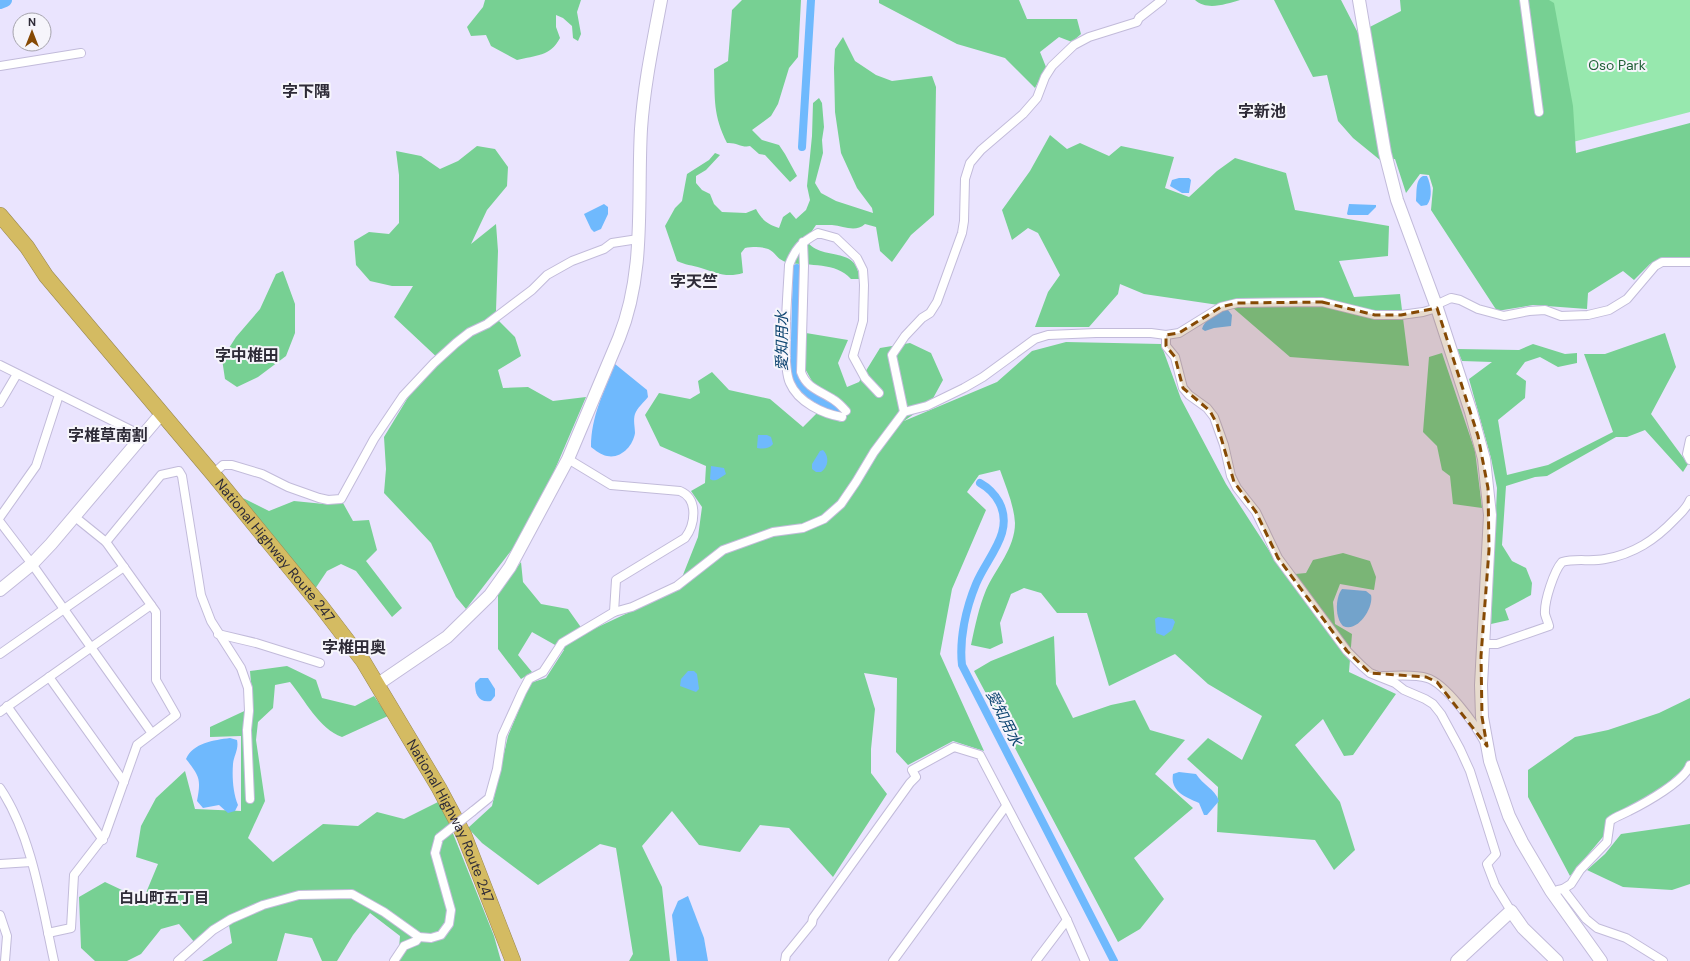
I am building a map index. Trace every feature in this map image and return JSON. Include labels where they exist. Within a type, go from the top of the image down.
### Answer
[{"type":"highway","name":"National Highway Route 247","points":[[0,215],[27,247],[46,276],[213,474],[344,636],[378,684],[439,788],[464,835],[497,915],[513,961]]},
{"type":"highway","name":"National Highway Route 247","points":[[0,231],[19,253],[46,276]]},
{"type":"street","points":[[378,684],[447,637],[490,595],[510,567],[568,459],[627,318],[637,270],[643,100],[661,0]]},
{"type":"street","points":[[904,412],[892,355],[905,336],[922,318],[930,313],[937,302],[962,233],[964,221],[964,189],[970,163],[981,150],[1023,114],[1037,98],[1045,77],[1052,66],[1074,45],[1089,37],[1137,22],[1162,0]]},
{"type":"street","points":[[1359,0],[1382,138],[1395,193],[1437,308],[1484,459],[1490,515],[1482,644],[1481,691],[1487,746],[1498,787],[1509,816],[1522,842],[1557,890],[1601,961]]},
{"type":"street","points":[[1524,0],[1539,112]]},
{"type":"street","points":[[0,66],[81,53]]},
{"type":"street","points":[[803,242],[804,266],[801,372],[807,383],[816,390],[835,400],[844,414],[832,415],[807,403],[796,393],[787,375],[789,265],[794,253],[803,242],[818,234],[836,238],[857,258],[863,270],[864,303],[860,336],[855,346],[853,356],[865,378],[879,393]]},
{"type":"street","points":[[213,474],[223,466],[232,465],[262,474],[288,487],[319,498],[328,500],[341,498],[374,439],[402,396],[456,343],[470,332],[487,324],[532,290],[547,275],[572,261],[604,249],[612,243],[638,239]]},
{"type":"street","points":[[178,961],[213,930],[231,919],[270,903],[299,895],[352,894],[373,905],[419,937],[431,938],[441,935],[446,930],[451,917],[449,899],[435,853],[439,838],[489,798],[497,769],[502,736],[513,708],[529,679],[543,672],[562,643],[614,612],[632,607],[677,586],[723,550],[774,532],[803,528],[824,519],[841,504],[856,482],[871,455],[904,412],[927,406],[964,388],[983,377],[1036,339],[1048,336],[1096,333],[1151,333],[1166,335],[1179,333],[1221,307],[1237,303],[1322,302],[1375,315],[1401,315],[1423,312],[1437,308],[1440,303],[1451,298],[1460,300],[1478,309],[1504,316],[1529,311],[1545,310],[1561,316],[1588,315],[1609,310],[1627,299],[1655,266],[1662,262],[1690,262]]},
{"type":"street","points":[[1166,335],[1166,346],[1175,357],[1183,388],[1214,417],[1224,445],[1231,476],[1237,488],[1256,512],[1278,558],[1347,651],[1362,666],[1370,673],[1395,683],[1404,690],[1425,699],[1433,704],[1441,714],[1470,771],[1496,854],[1487,864],[1495,885],[1522,928],[1556,961]]},
{"type":"street","points":[[0,365],[141,435]]},
{"type":"street","points":[[0,403],[17,374]]},
{"type":"street","points":[[0,518],[36,466],[59,395]]},
{"type":"street","points":[[0,590],[32,564],[75,517],[141,435],[162,413]]},
{"type":"street","points":[[1690,440],[1687,454],[1690,460]]},
{"type":"street","points":[[568,459],[611,485],[680,491],[687,494],[693,505],[691,530],[685,538],[616,580],[614,612]]},
{"type":"street","points":[[106,542],[161,475],[179,471],[182,476],[199,587],[207,612],[218,634],[238,663],[248,688],[249,711],[247,730],[250,799]]},
{"type":"street","points":[[1482,644],[1498,644],[1549,626],[1545,613],[1547,600],[1554,575],[1562,562],[1568,560],[1604,560],[1634,551],[1649,543],[1662,532],[1688,506],[1690,500]]},
{"type":"street","points":[[48,933],[71,928],[74,875],[103,840],[136,745],[151,732],[176,715],[156,680],[156,612],[106,542],[75,517]]},
{"type":"street","points":[[0,522],[32,564],[151,732]]},
{"type":"street","points":[[0,654],[124,567]]},
{"type":"street","points":[[0,712],[151,605]]},
{"type":"street","points":[[218,634],[263,645],[320,663]]},
{"type":"street","points":[[1379,676],[1426,677],[1437,682],[1481,735],[1487,746]]},
{"type":"street","points":[[49,677],[124,782]]},
{"type":"street","points":[[7,706],[103,840]]},
{"type":"street","points":[[785,961],[786,955],[812,924],[813,918],[910,783],[916,777],[912,770],[954,747],[980,755],[1067,920],[1086,961]]},
{"type":"street","points":[[1557,890],[1571,884],[1580,870],[1607,842],[1610,821],[1616,816],[1628,812],[1677,781],[1686,773],[1690,765]]},
{"type":"street","points":[[0,788],[17,818],[25,840],[54,961]]},
{"type":"street","points":[[893,961],[1006,806]]},
{"type":"street","points":[[0,864],[31,862]]},
{"type":"street","points":[[1557,890],[1597,928],[1626,938],[1664,961]]},
{"type":"street","points":[[1457,961],[1510,911]]},
{"type":"street","points":[[0,915],[7,936],[5,961]]},
{"type":"street","points":[[1036,961],[1067,920]]},
{"type":"street","points":[[394,961],[404,946],[416,941],[419,937]]},
{"type":"highlighted area","points":[[1322,302],[1375,315],[1401,315],[1437,308],[1478,436],[1488,488],[1489,550],[1481,656],[1482,717],[1487,746],[1437,682],[1426,677],[1370,673],[1347,651],[1278,558],[1256,512],[1234,482],[1217,424],[1210,411],[1183,388],[1175,357],[1166,346],[1166,335],[1179,333],[1221,307],[1237,303]]},
{"type":"green space","points":[[485,0],[581,0],[577,12],[581,34],[578,41],[573,38],[572,26],[563,18],[556,15],[556,27],[560,38],[552,49],[536,56],[517,60],[491,46],[486,35],[471,36],[467,27],[483,7]]},
{"type":"green space","points":[[742,0],[801,0],[798,57],[789,68],[778,104],[771,116],[752,130],[762,140],[779,145],[797,176],[790,182],[765,155],[759,154],[750,146],[727,143],[719,124],[715,99],[714,69],[728,61],[732,10]]},
{"type":"green space","points":[[879,0],[1019,0],[1027,19],[1077,19],[1081,34],[1072,42],[1059,37],[1040,52],[1046,67],[1035,88],[1005,58],[957,44],[879,3]]},
{"type":"green space","points":[[1195,0],[1240,0],[1223,5],[1211,6]]},
{"type":"green space","points":[[1274,0],[1341,0],[1358,33],[1401,11],[1400,0],[1549,0],[1554,3],[1573,106],[1576,153],[1690,123],[1690,258],[1671,257],[1650,264],[1634,280],[1623,271],[1588,293],[1587,309],[1533,305],[1497,311],[1431,210],[1433,188],[1429,175],[1420,174],[1406,193],[1395,159],[1380,160],[1353,138],[1338,121],[1327,75],[1313,77]]},
{"type":"green space","name":"Oso Park","points":[[1541,0],[1690,0],[1690,112],[1565,144]]},
{"type":"green space","points":[[843,37],[855,61],[876,75],[892,81],[932,76],[936,87],[934,215],[911,235],[892,262],[880,251],[876,227],[865,224],[861,227],[853,229],[832,225],[816,225],[806,240],[820,251],[846,257],[852,261],[857,268],[859,279],[851,279],[838,270],[830,267],[785,262],[770,250],[761,247],[745,248],[741,253],[743,273],[732,275],[712,272],[677,261],[665,226],[675,208],[682,201],[687,174],[709,160],[715,153],[720,155],[706,170],[696,176],[696,183],[702,190],[710,194],[714,204],[722,212],[746,213],[756,209],[765,221],[779,228],[783,217],[790,212],[796,219],[806,210],[810,200],[807,186],[812,136],[813,103],[819,98],[822,103],[824,127],[822,140],[823,153],[815,183],[821,193],[836,201],[873,213],[872,208],[857,188],[841,153],[835,112],[834,68],[835,49]]},
{"type":"green space","points":[[1050,135],[1067,149],[1080,143],[1109,156],[1121,146],[1174,157],[1165,188],[1189,197],[1217,171],[1235,158],[1286,173],[1295,210],[1389,226],[1388,256],[1339,261],[1354,297],[1400,294],[1409,366],[1290,357],[1232,307],[1144,294],[1120,284],[1118,294],[1089,327],[1035,327],[1048,292],[1060,275],[1038,233],[1028,228],[1012,240],[1002,210],[1030,171]]},
{"type":"green space","points":[[477,146],[495,149],[508,167],[507,186],[487,210],[471,244],[496,224],[498,251],[496,311],[499,321],[515,337],[521,356],[498,370],[503,388],[528,387],[553,401],[586,397],[553,474],[517,543],[466,609],[456,597],[431,543],[384,493],[386,469],[384,437],[418,381],[441,361],[394,317],[413,286],[392,286],[370,281],[356,265],[354,241],[369,232],[389,234],[399,223],[399,175],[396,151],[421,156],[440,169],[458,161]]},
{"type":"green space","points":[[283,271],[295,304],[295,333],[286,356],[258,377],[237,387],[225,379],[222,359],[236,337],[260,309],[276,274]]},
{"type":"green space","points":[[806,333],[848,340],[838,363],[847,387],[859,382],[880,348],[910,343],[931,353],[943,380],[931,402],[904,421],[997,382],[1032,351],[1066,342],[1161,344],[1181,399],[1226,484],[1285,575],[1306,573],[1313,560],[1343,553],[1370,561],[1376,577],[1374,590],[1340,584],[1333,602],[1335,624],[1352,634],[1349,672],[1396,694],[1353,755],[1344,756],[1323,719],[1295,745],[1340,802],[1355,850],[1334,870],[1315,840],[1217,832],[1218,787],[1187,759],[1208,738],[1242,760],[1262,716],[1208,684],[1175,654],[1109,686],[1087,613],[1057,613],[1041,593],[1024,588],[1011,594],[1000,623],[1003,643],[990,649],[971,645],[977,617],[986,590],[1004,558],[1012,541],[1014,532],[1015,523],[1013,510],[1000,470],[979,475],[967,492],[986,510],[952,589],[940,654],[984,751],[953,741],[908,765],[896,752],[897,678],[864,673],[875,709],[871,749],[871,773],[887,794],[833,877],[789,828],[760,825],[740,852],[699,845],[672,811],[642,846],[662,887],[670,961],[629,961],[633,954],[616,848],[600,844],[538,885],[482,843],[468,828],[492,806],[508,736],[530,683],[546,678],[564,650],[532,632],[518,655],[532,672],[521,679],[498,649],[498,593],[521,562],[523,582],[541,604],[568,609],[585,633],[677,590],[698,537],[702,507],[691,491],[705,483],[706,466],[660,446],[645,415],[659,393],[690,399],[700,393],[698,381],[712,372],[729,390],[770,399],[803,427],[817,413],[841,422],[849,411],[813,383],[803,365]]},
{"type":"green space","points":[[1665,333],[1676,367],[1651,414],[1688,464],[1683,472],[1645,430],[1627,437],[1616,437],[1547,476],[1535,477],[1506,486],[1502,545],[1512,561],[1526,568],[1532,583],[1531,595],[1505,609],[1509,620],[1491,624],[1497,488],[1491,458],[1469,379],[1492,362],[1462,361],[1457,349],[1519,350],[1533,344],[1565,354],[1577,353],[1577,363],[1558,367],[1540,357],[1525,362],[1516,374],[1526,381],[1525,398],[1498,420],[1507,475],[1548,465],[1613,432],[1584,354],[1605,354]]},
{"type":"green space","points":[[1442,353],[1475,451],[1482,508],[1453,504],[1450,476],[1442,470],[1437,446],[1423,432],[1429,357]]},
{"type":"green space","points":[[243,498],[269,511],[294,501],[324,504],[343,503],[353,521],[369,520],[377,550],[366,561],[402,608],[392,617],[356,571],[341,564],[327,571],[315,589],[269,537]]},
{"type":"green space","points":[[1054,636],[1056,684],[1073,718],[1111,705],[1135,700],[1150,730],[1185,740],[1155,774],[1193,808],[1134,858],[1164,899],[1140,929],[1118,942],[974,671],[991,661]]},
{"type":"green space","points":[[287,666],[316,680],[322,698],[355,706],[374,696],[388,716],[342,737],[326,728],[319,721],[290,682],[275,685],[273,708],[258,722],[256,740],[265,801],[248,838],[273,862],[323,824],[358,826],[377,812],[404,819],[440,801],[494,936],[501,961],[398,961],[400,936],[370,913],[353,935],[337,961],[322,961],[312,938],[285,933],[277,961],[202,961],[232,943],[229,925],[195,943],[179,924],[161,929],[141,954],[127,961],[95,961],[81,948],[79,897],[105,882],[143,900],[158,864],[136,857],[141,826],[156,798],[185,771],[195,809],[241,811],[241,736],[210,737],[210,727],[253,707],[250,671]]},
{"type":"green space","points":[[1690,698],[1690,763],[1656,793],[1628,807],[1570,876],[1528,797],[1528,770],[1575,737],[1608,730],[1659,713]]},
{"type":"green space","points":[[1690,824],[1690,884],[1672,890],[1623,887],[1587,870],[1605,854],[1621,834]]},
{"type":"water","points":[[1427,176],[1431,195],[1427,205],[1421,206],[1416,201],[1418,183],[1420,178]]},
{"type":"water","points":[[1189,178],[1191,180],[1189,193],[1182,193],[1170,186],[1172,180]]},
{"type":"water","points":[[604,204],[608,207],[608,214],[601,229],[594,232],[584,214]]},
{"type":"water","points":[[1349,204],[1376,205],[1376,207],[1368,215],[1348,215]]},
{"type":"water","points":[[1224,310],[1228,310],[1232,315],[1231,326],[1214,328],[1205,331],[1202,329],[1208,320]]},
{"type":"water","points":[[615,364],[647,390],[648,397],[635,414],[635,433],[629,447],[617,456],[607,456],[591,447],[593,425],[596,414]]},
{"type":"water","points":[[758,435],[767,435],[771,437],[773,444],[766,448],[757,448]]},
{"type":"water","points":[[823,450],[827,456],[827,465],[821,472],[816,472],[812,469],[812,464],[820,451]]},
{"type":"water","points":[[711,466],[724,468],[726,474],[718,479],[710,479]]},
{"type":"water","points":[[1342,589],[1366,591],[1371,595],[1370,606],[1364,618],[1354,626],[1343,626],[1338,618],[1337,603]]},
{"type":"water","points":[[1158,617],[1173,619],[1175,622],[1172,630],[1164,636],[1156,633],[1155,619]]},
{"type":"water","points":[[688,671],[694,671],[697,674],[699,689],[696,692],[680,686],[681,679]]},
{"type":"water","points":[[480,678],[488,678],[495,689],[495,696],[491,701],[483,701],[478,697],[475,683]]},
{"type":"water","points":[[230,738],[237,740],[233,774],[234,790],[238,805],[235,811],[228,813],[219,805],[203,808],[197,801],[199,783],[197,774],[186,759],[194,749],[205,743]]},
{"type":"water","points":[[1179,772],[1196,774],[1217,797],[1219,801],[1207,815],[1204,815],[1199,803],[1184,796],[1176,789],[1173,774]]},
{"type":"water","points":[[688,896],[704,938],[708,961],[677,961],[672,915],[678,901]]},
{"type":"waterway","points":[[0,2],[5,0]]},
{"type":"waterway","name":"愛知用水","points":[[802,147],[811,0]]},
{"type":"waterway","name":"愛知用水","points":[[797,268],[794,374],[802,388],[814,398],[843,413]]},
{"type":"waterway","name":"愛知用水","points":[[980,483],[991,491],[999,502],[1003,513],[1004,524],[998,544],[976,584],[969,603],[962,634],[962,665],[1114,961]]},
{"type":"district","name":"字下隅","points":[[306,91]]},
{"type":"district","name":"字新池","points":[[1262,111]]},
{"type":"district","name":"字天竺","points":[[694,281]]},
{"type":"district","name":"字中椎田","points":[[247,355]]},
{"type":"district","name":"字椎草南割","points":[[108,435]]},
{"type":"district","name":"字椎田奥","points":[[354,647]]},
{"type":"district","name":"白山町五丁目","points":[[164,898]]}]
